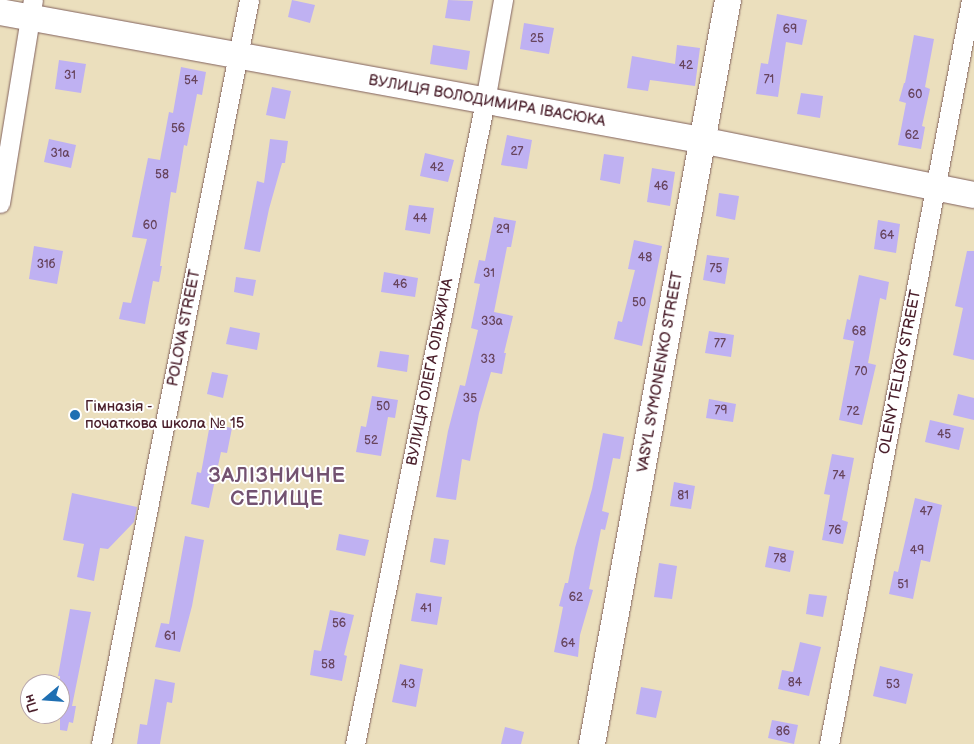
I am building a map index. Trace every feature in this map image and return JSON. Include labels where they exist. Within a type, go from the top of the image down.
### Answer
[{"type":"street","name":"POLOVA STREET","points":[[101,744],[249,0]]},
{"type":"street","name":"ВУЛИЦЯ ОЛЕГА ОЛЬЖИЧА","points":[[355,744],[485,101],[503,0]]},
{"type":"street","name":"VASYL SYMONENKO STREET","points":[[592,744],[728,0]]},
{"type":"street","name":"OLENY TELIGY STREET","points":[[828,744],[971,0]]},
{"type":"street","name":"ВУЛИЦЯ ВОЛОДИМИРА ІВАСЮКА","points":[[0,12],[32,9],[239,55],[702,140],[974,195]]},
{"type":"street","points":[[0,203],[32,9]]},
{"type":"building","points":[[292,0],[315,5],[310,23],[288,17]]},
{"type":"building","points":[[448,0],[473,1],[470,21],[445,18]]},
{"type":"building","points":[[777,14],[807,20],[802,45],[786,42],[778,97],[756,94],[761,63],[768,64]]},
{"type":"building","points":[[524,23],[554,28],[549,54],[520,49]]},
{"type":"building","points":[[914,35],[934,39],[925,87],[930,89],[922,126],[925,127],[921,149],[898,145],[906,103],[899,101],[905,83]]},
{"type":"building","points":[[433,45],[470,51],[467,70],[430,64]]},
{"type":"building","points":[[677,45],[700,48],[695,86],[650,80],[648,91],[627,88],[632,56],[675,64]]},
{"type":"building","points":[[59,60],[86,64],[81,93],[55,89]]},
{"type":"building","points":[[181,67],[206,72],[202,95],[197,94],[187,146],[184,145],[176,193],[171,192],[159,282],[153,281],[145,324],[119,319],[123,302],[131,303],[147,239],[132,237],[148,158],[160,160],[169,112],[173,113]]},
{"type":"building","points":[[272,87],[291,91],[285,119],[266,115]]},
{"type":"building","points":[[801,93],[823,96],[820,118],[797,114]]},
{"type":"building","points":[[507,135],[532,140],[527,169],[501,165]]},
{"type":"building","points":[[49,139],[76,145],[71,168],[44,162]]},
{"type":"building","points":[[270,139],[288,141],[285,163],[282,163],[269,209],[260,252],[244,249],[257,181],[264,183]]},
{"type":"building","points":[[425,153],[454,160],[448,182],[420,176]]},
{"type":"building","points":[[604,154],[624,157],[620,184],[600,180]]},
{"type":"building","points":[[652,168],[675,172],[670,206],[647,202]]},
{"type":"building","points":[[719,193],[739,196],[735,220],[716,216]]},
{"type":"building","points":[[409,205],[434,208],[430,234],[405,230]]},
{"type":"building","points":[[494,217],[516,221],[511,247],[507,247],[494,312],[513,316],[504,353],[506,353],[502,374],[491,372],[479,413],[470,461],[462,459],[456,500],[436,497],[448,431],[460,385],[465,386],[478,330],[471,328],[480,284],[474,283],[479,260],[485,261]]},
{"type":"building","points":[[878,220],[900,224],[896,253],[874,249]]},
{"type":"building","points":[[634,240],[662,246],[642,346],[614,339],[618,321],[622,322],[635,270],[628,269]]},
{"type":"building","points":[[34,246],[63,251],[57,284],[29,279]]},
{"type":"building","points":[[967,251],[974,251],[974,360],[953,355],[963,308],[955,306]]},
{"type":"building","points":[[707,255],[729,258],[725,284],[703,280]]},
{"type":"building","points":[[384,272],[418,278],[415,297],[381,292]]},
{"type":"building","points":[[859,275],[889,282],[886,300],[880,298],[868,363],[876,365],[862,425],[839,420],[854,341],[843,339],[847,319],[850,320]]},
{"type":"building","points":[[236,277],[256,280],[253,296],[234,292]]},
{"type":"building","points":[[230,327],[260,333],[257,350],[226,344]]},
{"type":"building","points":[[709,331],[734,335],[731,357],[705,353]]},
{"type":"building","points":[[380,351],[409,355],[407,372],[377,367]]},
{"type":"building","points":[[212,372],[228,375],[223,398],[207,394]]},
{"type":"building","points":[[958,394],[974,398],[974,420],[953,415]]},
{"type":"building","points":[[372,396],[398,400],[395,418],[388,417],[381,456],[356,452],[361,426],[366,427]]},
{"type":"building","points":[[709,399],[736,404],[733,422],[706,418]]},
{"type":"building","points":[[930,420],[964,428],[959,450],[925,442]]},
{"type":"building","points":[[210,424],[232,428],[227,453],[221,452],[209,508],[191,504],[197,472],[201,473]]},
{"type":"building","points":[[603,433],[624,437],[620,459],[613,458],[602,511],[609,513],[605,530],[601,529],[589,589],[593,590],[580,635],[578,657],[554,652],[563,607],[559,606],[565,583],[568,583],[575,548],[592,489]]},
{"type":"building","points":[[832,454],[854,458],[842,520],[848,522],[843,544],[822,540],[830,495],[824,494]]},
{"type":"building","points":[[674,482],[695,486],[691,509],[670,506]]},
{"type":"building","points":[[72,493],[137,507],[134,522],[108,549],[100,548],[94,581],[77,577],[84,544],[63,540]]},
{"type":"building","points":[[915,498],[942,505],[930,562],[921,560],[913,599],[889,594],[894,571],[898,572]]},
{"type":"building","points":[[339,534],[369,540],[365,556],[336,550]]},
{"type":"building","points":[[185,536],[204,540],[192,606],[180,652],[155,647],[161,623],[169,624]]},
{"type":"building","points":[[434,538],[449,540],[445,565],[430,562]]},
{"type":"building","points":[[769,546],[794,551],[790,572],[765,567]]},
{"type":"building","points":[[659,563],[677,566],[672,599],[654,597]]},
{"type":"building","points":[[416,593],[442,597],[437,625],[411,621]]},
{"type":"building","points":[[809,594],[827,596],[823,617],[806,614]]},
{"type":"building","points":[[70,609],[91,612],[72,706],[76,706],[73,723],[70,722],[70,674],[58,674]]},
{"type":"building","points":[[330,610],[354,615],[344,655],[347,656],[342,681],[310,675],[314,650],[321,651]]},
{"type":"building","points":[[800,642],[821,647],[809,696],[778,689],[782,670],[793,672]]},
{"type":"building","points":[[400,664],[423,669],[416,707],[392,702]]},
{"type":"building","points":[[880,666],[913,674],[906,704],[873,696]]},
{"type":"building","points":[[155,679],[175,683],[172,703],[167,702],[160,744],[137,744],[140,724],[147,725]]},
{"type":"building","points":[[641,687],[662,691],[656,718],[636,714]]},
{"type":"building","points":[[772,720],[798,725],[794,744],[768,738]]},
{"type":"building","points":[[60,724],[69,724],[67,731],[60,730]]},
{"type":"building","points":[[505,727],[524,732],[521,744],[501,744]]},
{"type":"place","name":"Гімназія - початкова школа № 15","points":[[75,415]]},
{"type":"district","name":"ЗАЛІЗНИЧНЕ СЕЛИЩЕ","points":[[277,488]]}]
